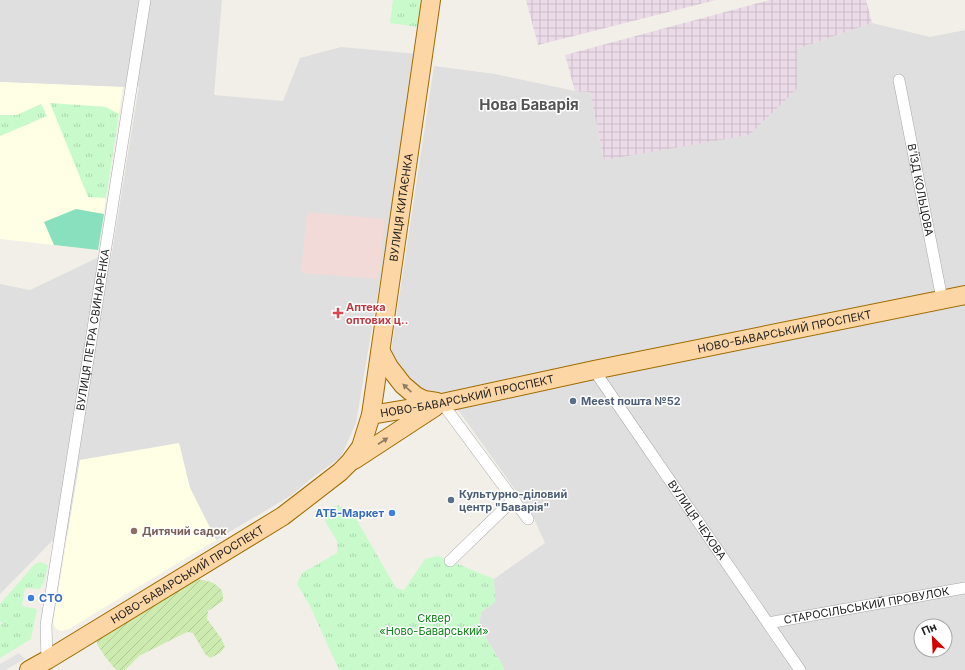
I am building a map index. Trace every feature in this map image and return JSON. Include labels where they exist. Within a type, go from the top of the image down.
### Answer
[{"type":"main road","name":"ВУЛИЦЯ КИТАЄНКА","points":[[371,415],[431,0]]},
{"type":"main road","name":"НОВО-БАВАРСЬКИЙ ПРОСПЕКТ","points":[[29,670],[283,516],[340,472],[350,462],[361,447],[371,415],[442,403],[594,370],[965,295]]},
{"type":"main road","points":[[381,352],[389,367],[403,385],[416,396],[424,400],[442,403]]},
{"type":"main road","points":[[350,462],[442,403]]},
{"type":"street","name":"ВУЛИЦЯ ПЕТРА СВИНАРЕНКА","points":[[47,660],[46,624],[145,0]]},
{"type":"street","name":"В’ЇЗД КОЛЬЦОВА","points":[[899,80],[942,300]]},
{"type":"street","name":"ВУЛИЦЯ ЧЕХОВА","points":[[594,370],[800,670]]},
{"type":"street","points":[[442,403],[528,519]]},
{"type":"street","points":[[450,561],[514,499]]},
{"type":"street","name":"СТАРОСІЛЬСЬКИЙ ПРОВУЛОК","points":[[768,623],[965,588]]},
{"type":"shaded area","points":[[0,0],[222,0],[214,95],[283,101],[300,58],[341,47],[418,54],[356,423],[341,457],[292,495],[216,540],[190,488],[179,444],[80,460],[67,536],[51,542],[0,594],[0,284],[30,290],[99,257],[111,258],[139,86],[123,87],[0,82]]},
{"type":"shaded area","points":[[526,0],[716,0],[538,45]]},
{"type":"shaded area","points":[[770,0],[866,0],[872,23],[797,49],[797,89],[749,135],[604,160],[590,92],[575,91],[565,55]]},
{"type":"shaded area","points":[[872,23],[930,37],[965,30],[965,670],[504,670],[479,627],[481,612],[495,602],[494,579],[545,543],[531,512],[456,407],[416,390],[390,358],[434,66],[495,74],[575,91],[590,91],[604,160],[797,89],[797,49]]},
{"type":"shaded area","points":[[0,82],[123,87],[98,250],[0,239]]},
{"type":"shaded area","points":[[307,212],[385,219],[378,279],[301,273]]},
{"type":"shaded area","points":[[179,443],[190,488],[216,540],[69,629],[61,631],[56,629],[53,623],[80,460]]},
{"type":"shaded area","points":[[19,653],[25,659],[5,670],[0,670],[0,664]]},
{"type":"green space","points":[[393,0],[422,0],[418,27],[390,23]]},
{"type":"green space","points":[[50,103],[106,107],[119,114],[106,198],[88,197]]},
{"type":"green space","points":[[41,104],[47,116],[0,136],[0,115],[17,115]]},
{"type":"green space","points":[[76,209],[104,214],[98,250],[54,245],[44,222]]},
{"type":"green space","name":"Сквер «Ново-Баварський»","points":[[338,505],[355,517],[396,588],[404,590],[425,559],[438,556],[494,579],[495,602],[481,612],[479,627],[504,670],[339,670],[310,606],[297,584],[302,573],[337,553],[337,541],[325,521],[326,510]]},
{"type":"green space","points":[[40,562],[48,565],[44,582],[40,589],[25,588],[22,606],[37,609],[31,639],[0,658],[0,625],[2,624],[0,621],[0,604],[34,565]]},
{"type":"green space","points":[[187,579],[211,582],[222,591],[223,601],[208,611],[207,619],[221,638],[225,647],[220,653],[210,658],[205,654],[193,633],[187,632],[139,656],[125,670],[116,670],[97,644],[98,632]]},
{"type":"place","name":"Аптека оптових ц‥","points":[[338,313]]},
{"type":"place","name":"Meest пошта №52","points":[[573,401]]},
{"type":"place","name":"Культурно-діловий центр \"Баварія\"","points":[[451,500]]},
{"type":"place","name":"АТБ-Маркет","points":[[392,513]]},
{"type":"place","name":"Дитячий садок","points":[[134,531]]},
{"type":"place","name":"СТО","points":[[31,598]]},
{"type":"district","name":"Нова Баварія","points":[[529,104]]}]
